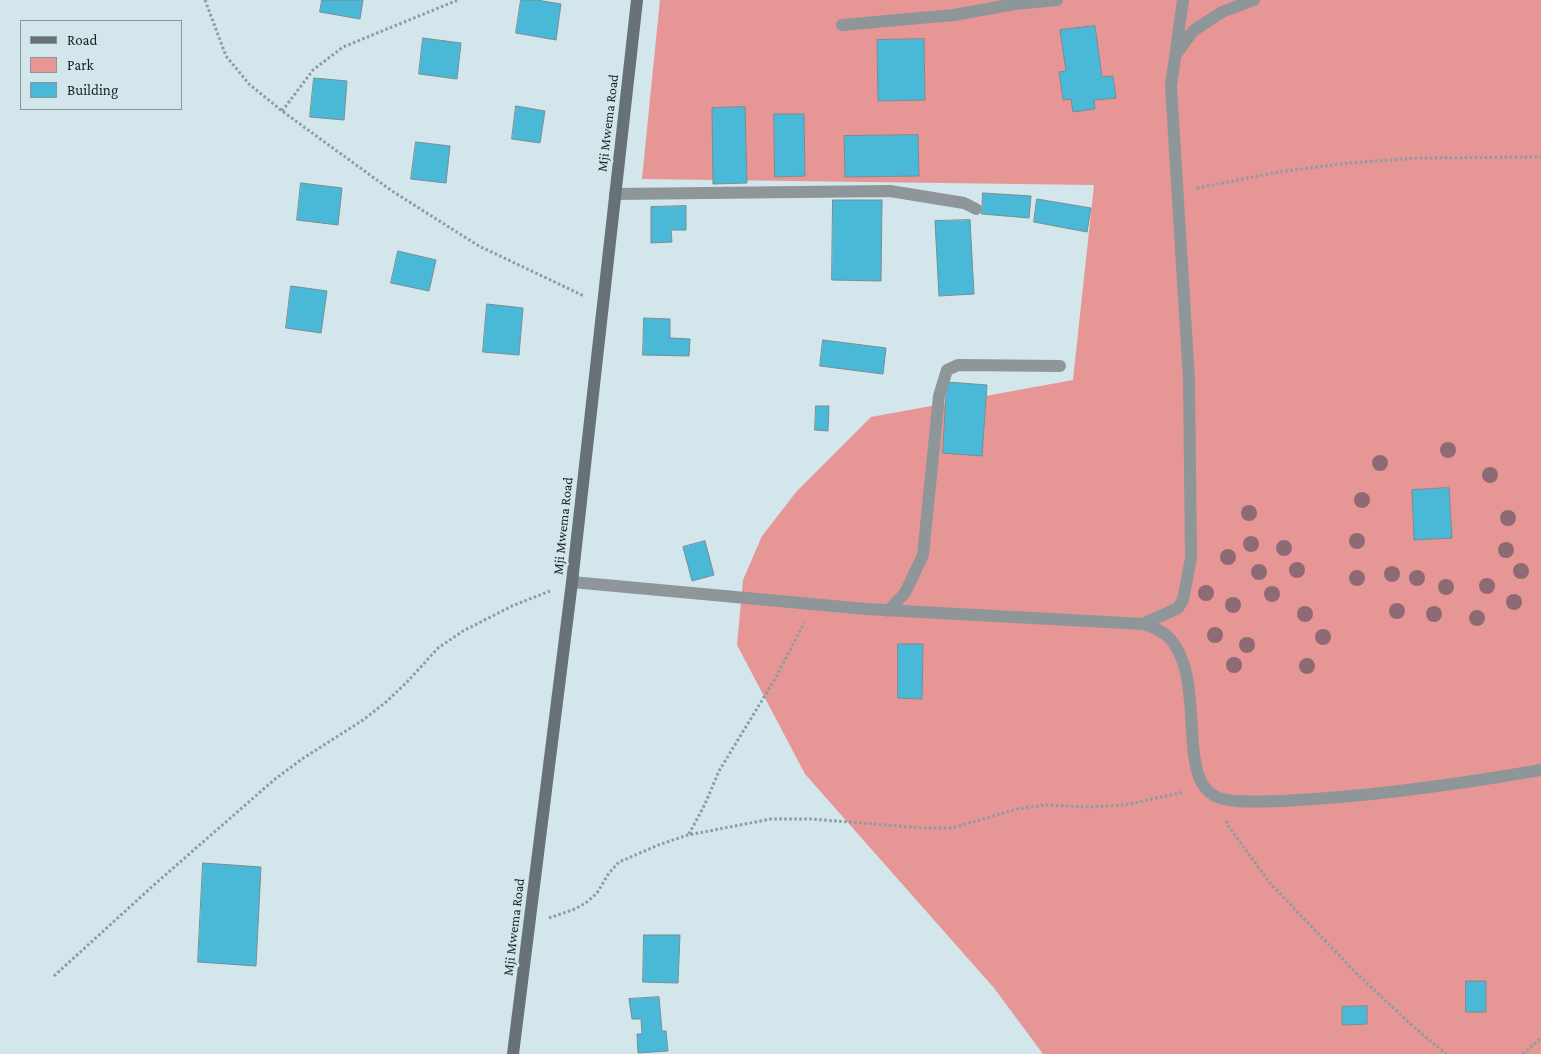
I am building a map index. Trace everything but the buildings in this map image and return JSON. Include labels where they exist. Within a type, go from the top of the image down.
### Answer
[{"type":"main road","name":"Mji Mwema Road","points":[[513,1054],[572,582],[637,0]]},
{"type":"street","points":[[842,24],[954,15],[1015,4],[1057,0]]},
{"type":"street","points":[[1143,624],[1178,608],[1183,600],[1192,558],[1189,380],[1171,86],[1183,0]]},
{"type":"street","points":[[1175,55],[1193,31],[1222,12],[1254,0]]},
{"type":"street","points":[[615,194],[890,191],[964,203],[976,209]]},
{"type":"street","points":[[888,611],[905,593],[923,555],[939,396],[947,370],[958,365],[1060,366]]},
{"type":"street","points":[[572,582],[888,611],[1143,624],[1156,628],[1178,648],[1188,680],[1191,742],[1197,772],[1204,787],[1215,797],[1248,802],[1321,799],[1408,791],[1541,770]]},
{"type":"path","points":[[205,0],[226,56],[249,84],[282,111],[392,191],[479,246],[603,305]]},
{"type":"path","points":[[282,111],[312,70],[343,47],[458,0]]},
{"type":"path","points":[[1177,191],[1278,172],[1349,163],[1417,158],[1541,158]]},
{"type":"path","points":[[54,976],[162,877],[275,779],[302,759],[363,720],[386,702],[438,648],[463,631],[504,610],[572,582]]},
{"type":"path","points":[[688,835],[705,804],[719,771],[775,679],[814,604]]},
{"type":"path","points":[[530,924],[575,909],[587,902],[597,892],[609,873],[619,862],[653,847],[688,835],[771,819],[811,819],[924,828],[952,828],[1017,810],[1045,805],[1089,807],[1125,805],[1204,787]]},
{"type":"path","points":[[1215,797],[1229,827],[1270,883],[1354,971],[1416,1029],[1446,1054]]},
{"type":"path","points":[[1524,1054],[1541,1038]]},
{"type":"green space","points":[[660,0],[1541,0],[1541,1054],[1043,1054],[994,988],[805,774],[737,645],[743,580],[762,536],[797,491],[871,417],[1073,380],[1094,185],[642,179]]}]
